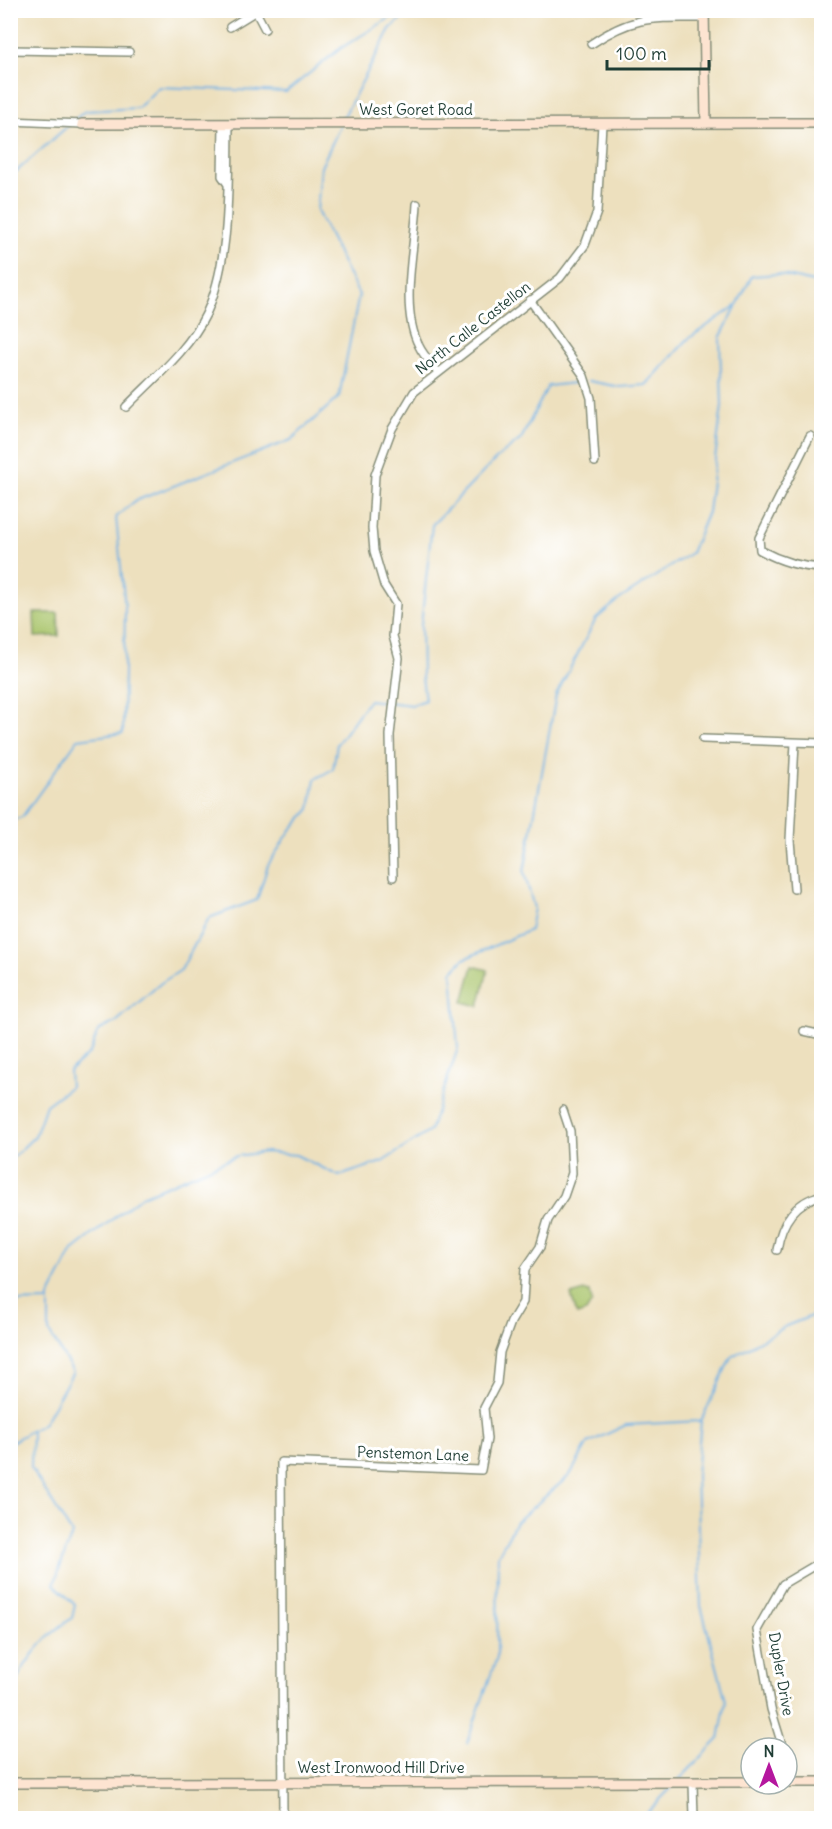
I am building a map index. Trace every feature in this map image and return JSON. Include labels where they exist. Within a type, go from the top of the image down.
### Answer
[{"type":"street","points":[[230,27],[256,11],[264,29]]},
{"type":"street","points":[[591,44],[613,29],[638,20],[704,14],[706,123]]},
{"type":"street","points":[[10,50],[129,52]]},
{"type":"street","name":"West Goret Road","points":[[10,121],[226,125],[822,123]]},
{"type":"street","name":"North Calle Castellon","points":[[393,877],[390,735],[399,658],[393,636],[396,604],[384,585],[374,551],[372,528],[375,475],[392,429],[414,392],[560,278],[585,245],[597,212],[602,124]]},
{"type":"street","points":[[126,407],[186,344],[206,314],[224,253],[227,183],[226,125]]},
{"type":"street","points":[[417,204],[409,297],[412,324],[419,347],[438,372]]},
{"type":"street","points":[[530,300],[584,376],[591,398],[595,462]]},
{"type":"street","points":[[810,436],[759,538],[760,550],[799,566],[822,568]]},
{"type":"street","points":[[703,739],[822,743]]},
{"type":"street","points":[[794,889],[790,840],[795,743]]},
{"type":"street","points":[[804,1031],[822,1035]]},
{"type":"street","name":"Penstemon Lane","points":[[284,1783],[281,1703],[281,1462],[481,1470],[487,1439],[484,1408],[497,1383],[500,1352],[511,1322],[523,1302],[525,1269],[540,1247],[548,1220],[564,1196],[572,1173],[570,1131],[563,1110]]},
{"type":"street","points":[[777,1250],[779,1235],[792,1212],[803,1202],[822,1195]]},
{"type":"street","name":"Dupler Drive","points":[[779,1736],[771,1709],[757,1630],[783,1584],[822,1561]]},
{"type":"street","points":[[693,1782],[694,1818]]},
{"type":"street","name":"West Ironwood Hill Drive","points":[[10,1783],[739,1782]]},
{"type":"street","points":[[799,1782],[822,1782]]},
{"type":"street","points":[[283,1818],[284,1783]]},
{"type":"green space","points":[[34,613],[58,613],[59,636],[35,637]]},
{"type":"green space","points":[[473,966],[488,970],[479,1006],[463,1002]]},
{"type":"green space","points":[[590,1292],[592,1302],[586,1312],[577,1315],[571,1295]]},
{"type":"waterway","points":[[73,121],[85,111],[138,108],[159,87],[286,92],[341,48],[403,10]]},
{"type":"waterway","points":[[342,120],[390,29],[411,10]]},
{"type":"waterway","points":[[10,177],[69,125]]},
{"type":"waterway","points":[[10,821],[22,817],[78,739],[123,733],[125,608],[116,517],[135,501],[291,440],[339,397],[359,295],[317,211],[321,167],[340,126]]},
{"type":"waterway","points":[[10,1443],[44,1423],[73,1372],[49,1332],[49,1297],[73,1250],[142,1196],[237,1156],[265,1152],[296,1155],[339,1176],[382,1162],[430,1131],[458,1048],[452,972],[464,959],[530,930],[534,908],[524,872],[556,695],[596,619],[620,599],[691,553],[708,512],[722,406],[720,338],[752,276],[778,274],[822,284]]},
{"type":"waterway","points":[[589,381],[620,387],[646,385],[688,339],[737,305]]},
{"type":"waterway","points":[[10,1160],[35,1136],[46,1105],[70,1087],[69,1071],[90,1053],[98,1031],[116,1022],[161,983],[181,970],[209,918],[257,900],[268,865],[290,831],[310,809],[315,779],[333,769],[337,744],[369,700],[412,705],[425,700],[421,625],[432,525],[496,459],[521,439],[548,386],[583,382]]},
{"type":"waterway","points":[[10,1302],[49,1301]]},
{"type":"waterway","points":[[679,1780],[719,1739],[726,1701],[701,1606],[696,1475],[701,1421],[731,1357],[786,1326],[822,1312]]},
{"type":"waterway","points":[[467,1743],[497,1657],[498,1555],[516,1522],[570,1475],[588,1443],[626,1425],[701,1421]]},
{"type":"waterway","points":[[10,1699],[26,1663],[42,1643],[72,1618],[75,1605],[54,1584],[72,1534],[31,1468],[32,1432]]},
{"type":"waterway","points":[[642,1818],[673,1786]]}]
